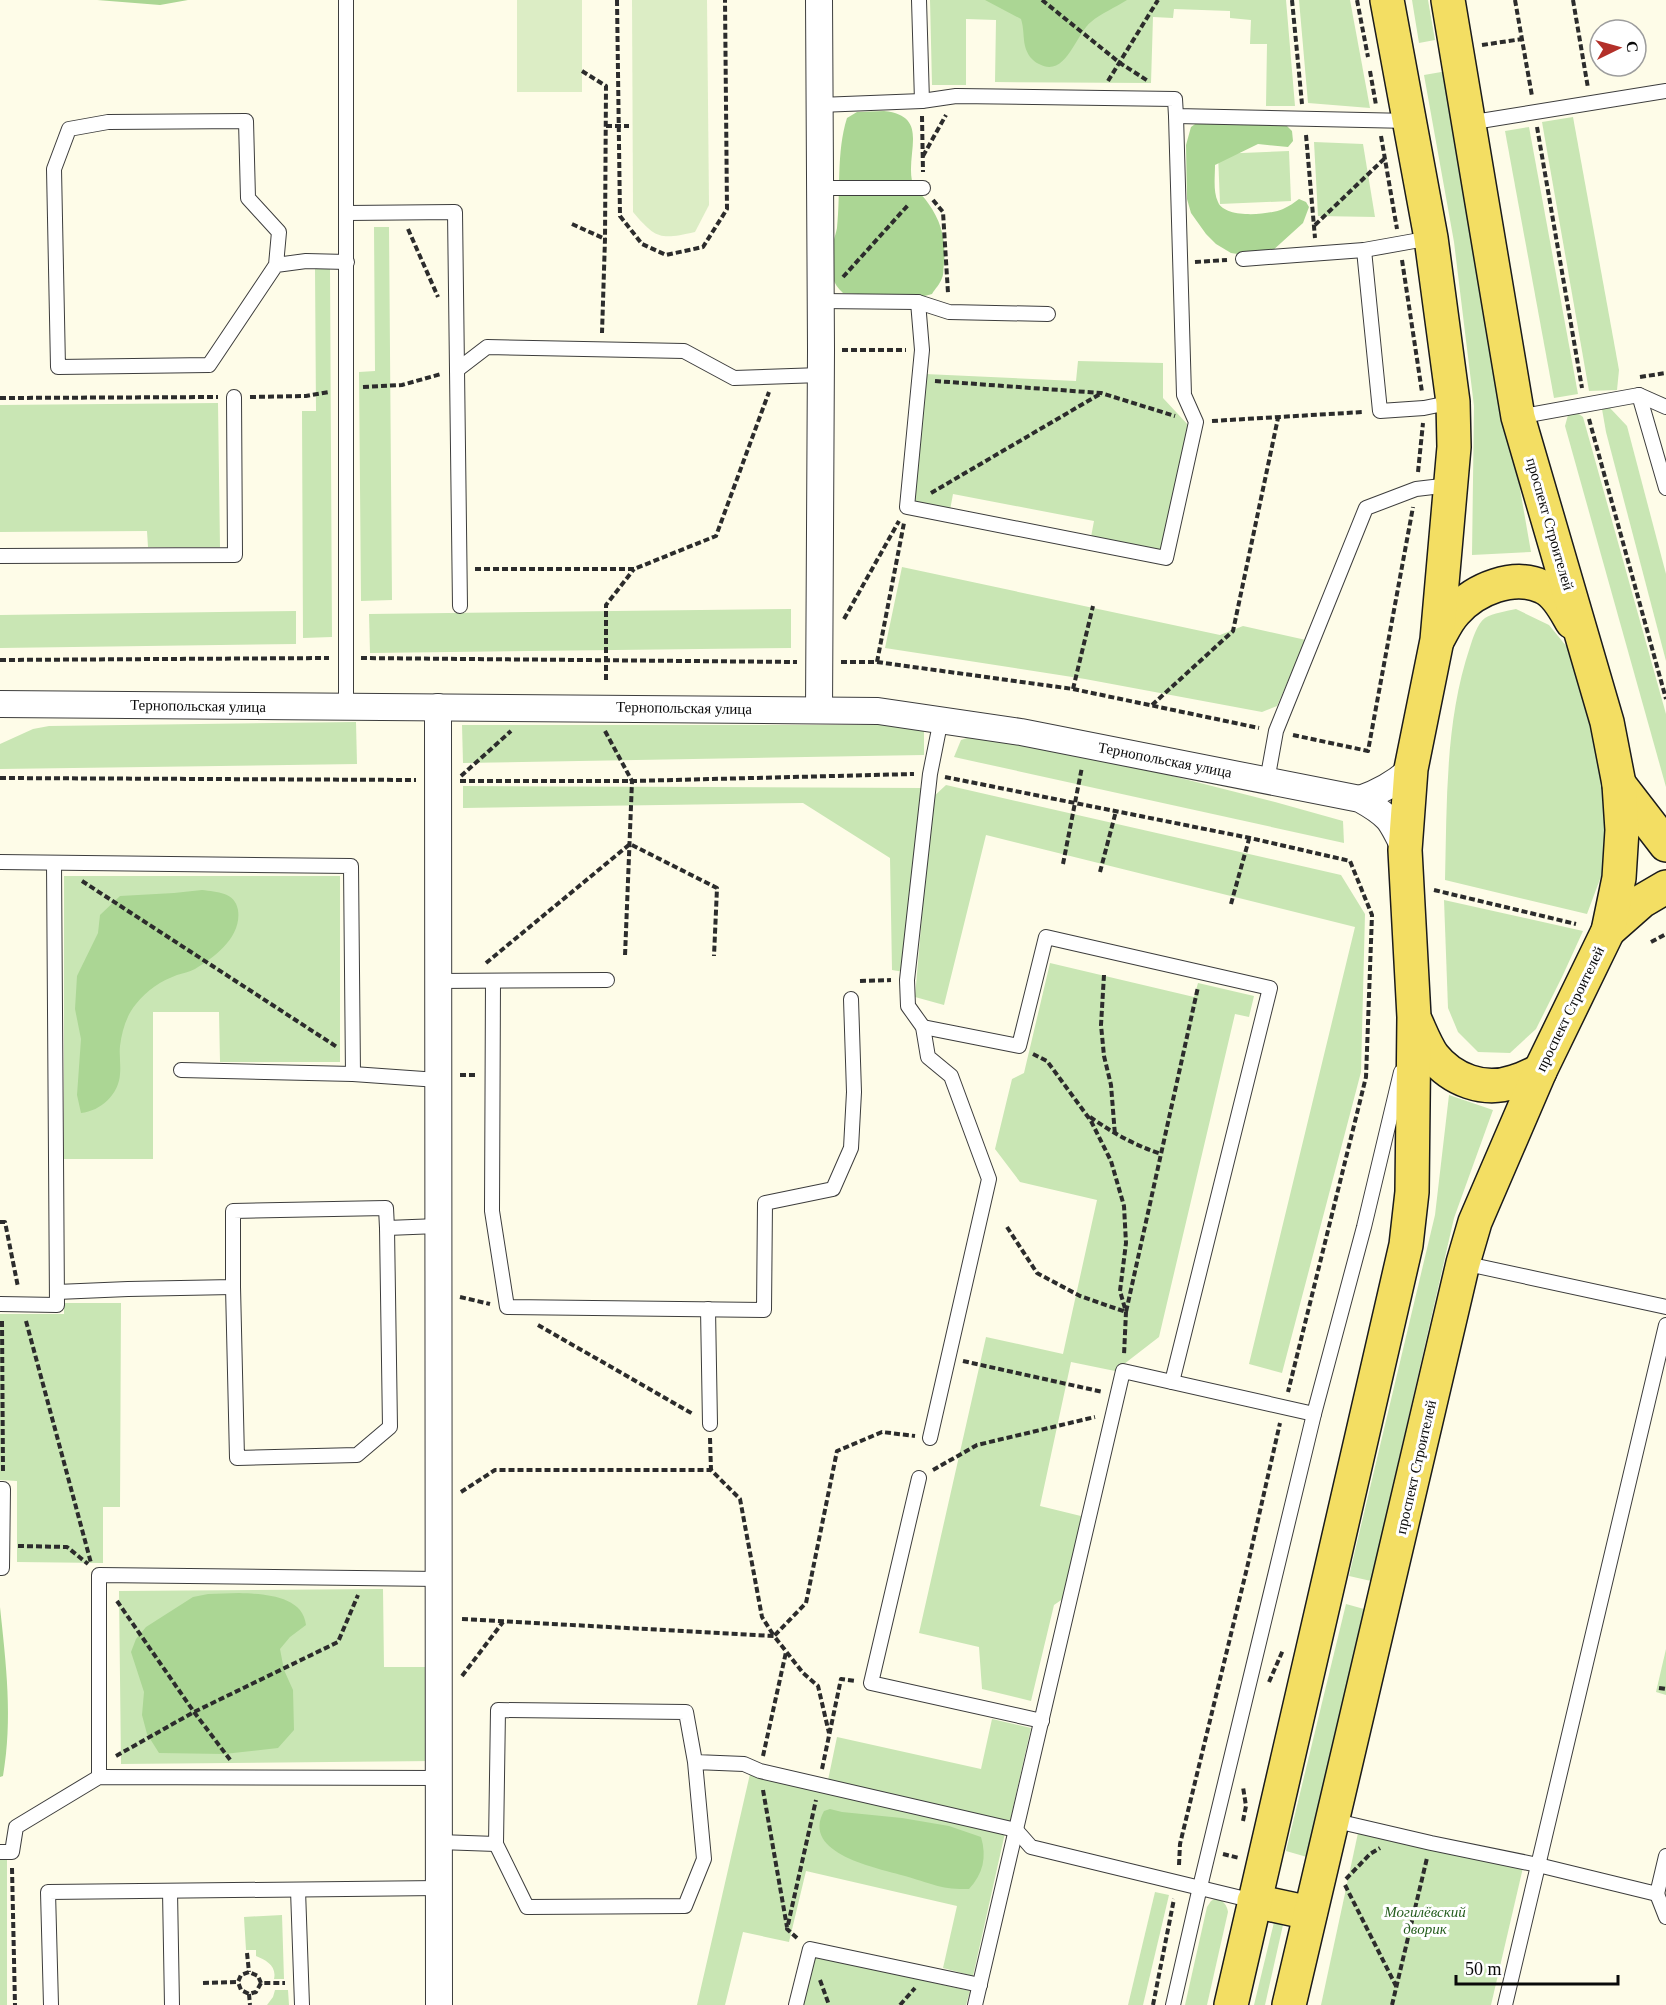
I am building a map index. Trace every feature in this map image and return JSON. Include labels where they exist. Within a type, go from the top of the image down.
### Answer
[{"type":"main road","points":[[1230,2005],[1406,1245],[1412,1192],[1414,1017],[1405,850],[1411,769],[1437,640],[1454,447],[1453,402],[1431,238],[1387,0]]},
{"type":"main road","name":"проспект Строителей","points":[[1289,2005],[1463,1263],[1475,1222],[1540,1071],[1592,927],[1619,878],[1622,831],[1619,784],[1607,722],[1518,417],[1448,0]]},
{"type":"main road","points":[[1437,640],[1454,612],[1476,594],[1502,584],[1526,582],[1545,587],[1562,603],[1586,647]]},
{"type":"main road","points":[[1619,784],[1666,844]]},
{"type":"main road","points":[[1592,927],[1666,887]]},
{"type":"main road","points":[[1414,1017],[1432,1055],[1450,1073],[1469,1083],[1491,1086],[1512,1083],[1540,1071]]},
{"type":"main road","points":[[1254,1900],[1310,1913]]},
{"type":"street","points":[[819,0],[821,301],[819,710]]},
{"type":"street","name":"Тернопольская улица","points":[[0,704],[878,711],[940,718],[1021,732],[1360,799],[1378,809],[1393,823],[1405,850]]},
{"type":"street","points":[[438,707],[439,2005]]},
{"type":"street","points":[[1360,799],[1396,783],[1411,769]]},
{"type":"lane","points":[[346,0],[346,707]]},
{"type":"lane","points":[[920,0],[922,100]]},
{"type":"lane","points":[[1468,123],[1666,91]]},
{"type":"lane","points":[[819,105],[956,96],[1175,99],[1184,395],[1196,422],[1166,558],[907,507],[922,350],[918,302]]},
{"type":"lane","points":[[1176,116],[1410,121]]},
{"type":"lane","points":[[276,265],[279,232],[248,198],[246,121],[108,122],[69,129],[54,169],[57,367],[209,365],[276,265],[306,261],[347,262]]},
{"type":"lane","points":[[820,188],[923,188]]},
{"type":"lane","points":[[347,213],[454,212],[460,606]]},
{"type":"lane","points":[[1243,259],[1364,250],[1431,238]]},
{"type":"lane","points":[[1364,250],[1380,411],[1424,408],[1453,402]]},
{"type":"lane","points":[[821,301],[918,302],[949,312],[1048,314]]},
{"type":"lane","points":[[457,370],[487,347],[684,351],[735,378],[775,377],[821,362]]},
{"type":"lane","points":[[1639,395],[1666,488]]},
{"type":"lane","points":[[1518,417],[1639,395],[1666,407]]},
{"type":"lane","points":[[0,556],[235,555],[234,397]]},
{"type":"lane","points":[[1267,781],[1276,731],[1366,508],[1416,489],[1452,485]]},
{"type":"lane","points":[[930,1438],[989,1179],[951,1076],[928,1057],[923,1027],[908,1006],[907,980],[930,774],[940,718]]},
{"type":"lane","points":[[0,862],[351,866],[353,1074]]},
{"type":"lane","points":[[1,1304],[57,1305],[54,863]]},
{"type":"lane","points":[[923,1027],[1019,1046],[1046,937],[1270,988],[1172,1382]]},
{"type":"lane","points":[[438,981],[607,980]]},
{"type":"lane","points":[[493,981],[492,1211],[507,1307],[764,1310],[765,1203],[833,1189],[851,1148],[854,1092],[851,999]]},
{"type":"lane","points":[[1173,2005],[1314,1414],[1364,1227],[1414,1017]]},
{"type":"lane","points":[[181,1070],[438,1078]]},
{"type":"lane","points":[[386,1208],[387,1228],[390,1427],[357,1455],[237,1458],[232,1211],[386,1208]]},
{"type":"lane","points":[[387,1228],[438,1226]]},
{"type":"lane","points":[[1463,1263],[1666,1307]]},
{"type":"lane","points":[[57,1292],[128,1288],[233,1287]]},
{"type":"lane","points":[[708,1309],[710,1424]]},
{"type":"lane","points":[[1505,2005],[1666,1325]]},
{"type":"lane","points":[[975,2005],[1123,1371],[1314,1414]]},
{"type":"lane","points":[[919,1478],[872,1683],[1042,1721]]},
{"type":"lane","points":[[0,1568],[2,1568],[1,1489]]},
{"type":"lane","points":[[99,1771],[99,1575],[439,1579]]},
{"type":"lane","points":[[498,1710],[686,1712],[694,1762],[704,1859],[685,1906],[527,1907],[496,1844],[498,1710]]},
{"type":"lane","points":[[694,1762],[744,1764],[760,1771],[1016,1830],[1031,1847],[1254,1900]]},
{"type":"lane","points":[[6,1852],[16,1827],[99,1771],[242,1776],[439,1778]]},
{"type":"lane","points":[[1332,1820],[1538,1865],[1657,1894]]},
{"type":"lane","points":[[439,1842],[496,1844]]},
{"type":"lane","points":[[1666,1856],[1657,1894],[1666,1917]]},
{"type":"lane","points":[[51,2005],[48,1892],[439,1888]]},
{"type":"lane","points":[[298,1890],[302,2005]]},
{"type":"lane","points":[[170,1892],[172,2005]]},
{"type":"lane","points":[[796,2005],[810,1949],[980,1984]]},
{"type":"path","points":[[617,0],[620,216],[642,244],[666,255],[704,247],[727,209],[725,0]]},
{"type":"path","points":[[1042,0],[1120,63],[1175,99]]},
{"type":"path","points":[[1097,97],[1158,0]]},
{"type":"path","points":[[1515,0],[1585,404],[1666,699]]},
{"type":"path","points":[[1573,0],[1591,103]]},
{"type":"path","points":[[582,71],[606,86],[605,239],[601,349]]},
{"type":"path","points":[[922,156],[956,96]]},
{"type":"path","points":[[922,100],[923,188],[943,212],[949,312]]},
{"type":"path","points":[[606,126],[629,126]]},
{"type":"path","points":[[1314,225],[1385,158]]},
{"type":"path","points":[[821,301],[923,188]]},
{"type":"path","points":[[401,212],[456,339]]},
{"type":"path","points":[[572,224],[605,239]]},
{"type":"path","points":[[1180,263],[1243,259]]},
{"type":"path","points":[[821,362],[922,350]]},
{"type":"path","points":[[1636,377],[1666,373]]},
{"type":"path","points":[[459,569],[634,569],[716,536],[775,377]]},
{"type":"path","points":[[919,380],[1101,393],[1196,422],[1380,411]]},
{"type":"path","points":[[1151,705],[1233,631],[1278,418]]},
{"type":"path","points":[[877,662],[907,507]]},
{"type":"path","points":[[606,680],[606,605],[634,569]]},
{"type":"path","points":[[1073,689],[1093,606]]},
{"type":"path","points":[[0,660],[346,658],[877,662],[1073,689],[1368,752]]},
{"type":"path","points":[[537,707],[456,781],[632,781],[930,774],[1250,838],[1350,861],[1372,915],[1366,1077],[1180,1844],[1178,1882],[1153,2005]]},
{"type":"path","points":[[605,730],[632,781],[625,956]]},
{"type":"path","points":[[1063,864],[1082,766]]},
{"type":"path","points":[[0,778],[438,781]]},
{"type":"path","points":[[1100,872],[1116,811]]},
{"type":"path","points":[[1231,904],[1250,838]]},
{"type":"path","points":[[630,844],[717,888],[714,956]]},
{"type":"path","points":[[465,981],[630,844]]},
{"type":"path","points":[[54,863],[353,1057]]},
{"type":"path","points":[[1433,890],[1592,927]]},
{"type":"path","points":[[1651,942],[1666,934]]},
{"type":"path","points":[[1123,1371],[1126,1312],[1202,973]]},
{"type":"path","points":[[1104,975],[1101,1025],[1104,1056],[1111,1085],[1115,1134]]},
{"type":"path","points":[[861,981],[907,980]]},
{"type":"path","points":[[1019,1046],[1047,1061],[1091,1121],[1111,1161],[1124,1206],[1126,1243],[1120,1291],[1126,1312]]},
{"type":"path","points":[[438,1078],[493,1075]]},
{"type":"path","points":[[1084,1113],[1135,1146],[1161,1154]]},
{"type":"path","points":[[0,1222],[5,1222],[22,1304],[92,1567],[67,1547],[2,1546]]},
{"type":"path","points":[[1008,1227],[1037,1273],[1080,1296],[1126,1312]]},
{"type":"path","points":[[438,1284],[462,1298],[507,1307],[710,1424],[711,1470],[740,1499],[762,1617],[803,1673],[818,1686],[829,1733]]},
{"type":"path","points":[[1,1304],[1,1489]]},
{"type":"path","points":[[948,1358],[1118,1395]]},
{"type":"path","points":[[919,1478],[976,1445],[1114,1413]]},
{"type":"path","points":[[439,1618],[774,1636],[806,1603],[837,1451],[882,1432],[930,1438]]},
{"type":"path","points":[[439,1502],[460,1493],[495,1470],[711,1470]]},
{"type":"path","points":[[99,1575],[194,1712],[242,1776]]},
{"type":"path","points":[[99,1771],[194,1712],[338,1642],[366,1577]]},
{"type":"path","points":[[439,1688],[462,1677],[503,1621]]},
{"type":"path","points":[[1265,1691],[1287,1641]]},
{"type":"path","points":[[829,2005],[810,1949],[787,1929],[842,1679]]},
{"type":"path","points":[[1659,1688],[1666,1689]]},
{"type":"path","points":[[1242,1778],[1246,1806],[1242,1826]]},
{"type":"path","points":[[1396,1988],[1344,1882],[1370,1854],[1403,1836]]},
{"type":"path","points":[[1398,2005],[1393,2004],[1396,1988],[1431,1843]]},
{"type":"path","points":[[1236,1857],[1238,1847]]},
{"type":"path","points":[[6,1852],[15,2005]]},
{"type":"path","points":[[248,1953],[249,1972]]},
{"type":"path","points":[[249,1972],[258,1976],[261,1983],[256,1992],[249,1994],[241,1990],[238,1982],[241,1975],[249,1972]]},
{"type":"path","points":[[203,1983],[238,1982]]},
{"type":"path","points":[[261,1983],[301,1983]]},
{"type":"path","points":[[249,1994],[250,2005]]},
{"type":"green space","points":[[97,0],[188,0],[160,5]]},
{"type":"green space","points":[[517,0],[582,0],[582,92],[517,92]]},
{"type":"green space","points":[[632,0],[707,0],[709,205],[695,232],[674,236],[660,235],[647,228],[633,212]]},
{"type":"green space","points":[[930,0],[1286,0],[1295,106],[1266,106],[1267,44],[1250,44],[1251,20],[1230,18],[1230,11],[1174,9],[1173,18],[1153,17],[1151,83],[995,82],[996,20],[966,19],[966,85],[932,85]]},
{"type":"green space","points":[[985,0],[1127,0],[1091,22],[1070,53],[1056,65],[1048,67],[1036,63],[1028,54],[1021,19]]},
{"type":"green space","points":[[1299,0],[1350,0],[1370,108],[1308,103]]},
{"type":"green space","points":[[1412,0],[1428,0],[1435,40],[1419,43]]},
{"type":"green space","points":[[1447,71],[1531,552],[1472,555],[1474,406],[1454,242],[1424,75]]},
{"type":"green space","points":[[884,111],[898,114],[907,120],[911,127],[913,137],[912,181],[937,217],[944,240],[941,280],[932,294],[917,298],[843,293],[834,282],[831,269],[831,252],[837,228],[841,145],[847,118],[857,112]]},
{"type":"green space","points":[[1573,117],[1619,370],[1617,390],[1589,391],[1542,122]]},
{"type":"green space","points":[[1198,122],[1286,125],[1292,131],[1293,141],[1288,147],[1258,144],[1215,165],[1216,198],[1222,207],[1229,211],[1248,214],[1268,213],[1283,209],[1299,199],[1306,202],[1309,207],[1303,223],[1271,252],[1251,256],[1231,253],[1216,244],[1206,234],[1191,213],[1187,199],[1186,145],[1191,127]]},
{"type":"green space","points":[[1529,127],[1578,394],[1554,398],[1505,131]]},
{"type":"green space","points":[[1314,142],[1363,144],[1375,217],[1318,216]]},
{"type":"green space","points":[[1289,151],[1291,201],[1220,204],[1218,154]]},
{"type":"green space","points":[[374,227],[389,227],[392,600],[361,601],[359,372],[375,371]]},
{"type":"green space","points":[[315,269],[330,269],[332,637],[303,638],[302,411],[316,411]]},
{"type":"green space","points":[[1078,361],[1163,363],[1163,398],[1190,427],[1160,553],[1091,537],[1094,521],[953,494],[950,510],[915,502],[925,374],[1076,381]]},
{"type":"green space","points":[[218,403],[220,547],[148,547],[147,531],[0,532],[0,405]]},
{"type":"green space","points":[[1610,408],[1627,426],[1666,574],[1666,661],[1606,432],[1602,409]]},
{"type":"green space","points":[[1576,412],[1583,417],[1666,714],[1666,787],[1565,426],[1568,415]]},
{"type":"green space","points":[[902,567],[1220,635],[1243,626],[1306,640],[1277,706],[1262,712],[1085,679],[885,648]]},
{"type":"green space","points":[[791,609],[791,648],[370,653],[369,614]]},
{"type":"green space","points":[[1516,609],[1549,625],[1576,658],[1598,723],[1610,821],[1603,871],[1587,914],[1445,880],[1449,762],[1462,675],[1474,635],[1482,621],[1492,615]]},
{"type":"green space","points":[[296,611],[296,644],[0,648],[0,615]]},
{"type":"green space","points":[[356,722],[357,764],[0,769],[0,744],[33,729],[49,726]]},
{"type":"green space","points":[[462,725],[881,725],[924,730],[924,755],[463,763]]},
{"type":"green space","points":[[973,736],[1070,750],[1343,821],[1344,843],[954,757],[961,740]]},
{"type":"green space","points":[[946,785],[1341,875],[1365,914],[1361,1072],[1282,1373],[1249,1364],[1355,927],[986,835],[944,1005],[915,997],[932,798]]},
{"type":"green space","points":[[463,786],[922,788],[904,972],[892,970],[890,858],[803,803],[463,808]]},
{"type":"green space","points":[[64,876],[340,876],[340,1062],[220,1062],[219,1012],[153,1012],[153,1159],[64,1159]]},
{"type":"green space","points":[[202,890],[224,894],[233,900],[238,910],[236,929],[225,945],[203,964],[160,983],[140,999],[123,1029],[120,1046],[120,1074],[116,1088],[102,1105],[81,1113],[77,1095],[81,1039],[75,1009],[77,976],[98,933],[100,915],[120,896]]},
{"type":"green space","points":[[1444,900],[1583,931],[1536,1029],[1510,1053],[1478,1052],[1458,1032],[1448,1008]]},
{"type":"green space","points":[[1050,963],[1194,997],[1198,983],[1254,996],[1249,1017],[1235,1014],[1159,1337],[1115,1371],[1071,1362],[1040,1506],[1085,1517],[1067,1596],[1054,1605],[1031,1701],[982,1689],[979,1647],[919,1633],[986,1337],[1063,1354],[1097,1200],[1020,1182],[995,1149],[1012,1079],[1024,1073]]},
{"type":"green space","points":[[1449,1095],[1493,1110],[1454,1218],[1371,1581],[1349,1576],[1435,1215]]},
{"type":"green space","points":[[64,1303],[121,1303],[120,1507],[103,1507],[103,1563],[17,1562],[17,1481],[0,1480],[0,1314],[64,1314]]},
{"type":"green space","points":[[383,1589],[384,1667],[432,1667],[433,1761],[121,1764],[119,1591]]},
{"type":"green space","points":[[239,1593],[280,1598],[298,1607],[303,1615],[306,1625],[290,1637],[280,1649],[284,1670],[293,1690],[294,1730],[278,1748],[224,1754],[159,1753],[147,1734],[142,1715],[144,1692],[131,1652],[136,1639],[146,1627],[193,1597]]},
{"type":"green space","points":[[1346,1604],[1364,1609],[1307,1857],[1286,1851]]},
{"type":"green space","points":[[0,1607],[6,1670],[8,1734],[3,1776],[0,1777]]},
{"type":"green space","points":[[1666,1649],[1666,1695],[1656,1692]]},
{"type":"green space","points":[[992,1719],[1031,1728],[1010,1821],[828,1780],[837,1737],[981,1769]]},
{"type":"green space","points":[[750,1774],[1005,1833],[973,1976],[943,1968],[957,1906],[806,1871],[789,1942],[743,1932],[725,2005],[697,2005]]},
{"type":"green space","points":[[830,1809],[949,1826],[981,1837],[984,1858],[981,1871],[969,1889],[960,1889],[936,1885],[845,1857],[823,1838],[819,1826],[824,1811]]},
{"type":"green space","name":"Могилёвский дворик","points":[[1361,1819],[1525,1859],[1491,2005],[1321,2005]]},
{"type":"green space","points":[[0,1859],[7,1859],[7,2005],[0,2005]]},
{"type":"green space","points":[[1155,1892],[1169,1895],[1143,2005],[1128,2005]]},
{"type":"green space","points":[[1216,1898],[1224,1903],[1228,1912],[1207,2005],[1185,2005],[1207,1907]]},
{"type":"green space","points":[[1276,1914],[1285,1916],[1265,2005],[1254,2005]]},
{"type":"green space","points":[[282,1915],[284,1979],[274,1979],[274,1970],[270,1964],[256,1956],[256,1950],[246,1950],[244,1917]]},
{"type":"green space","points":[[812,1955],[970,1991],[966,2005],[799,2005]]},
{"type":"green space","points":[[275,1990],[288,1990],[289,2005],[267,2005]]}]
